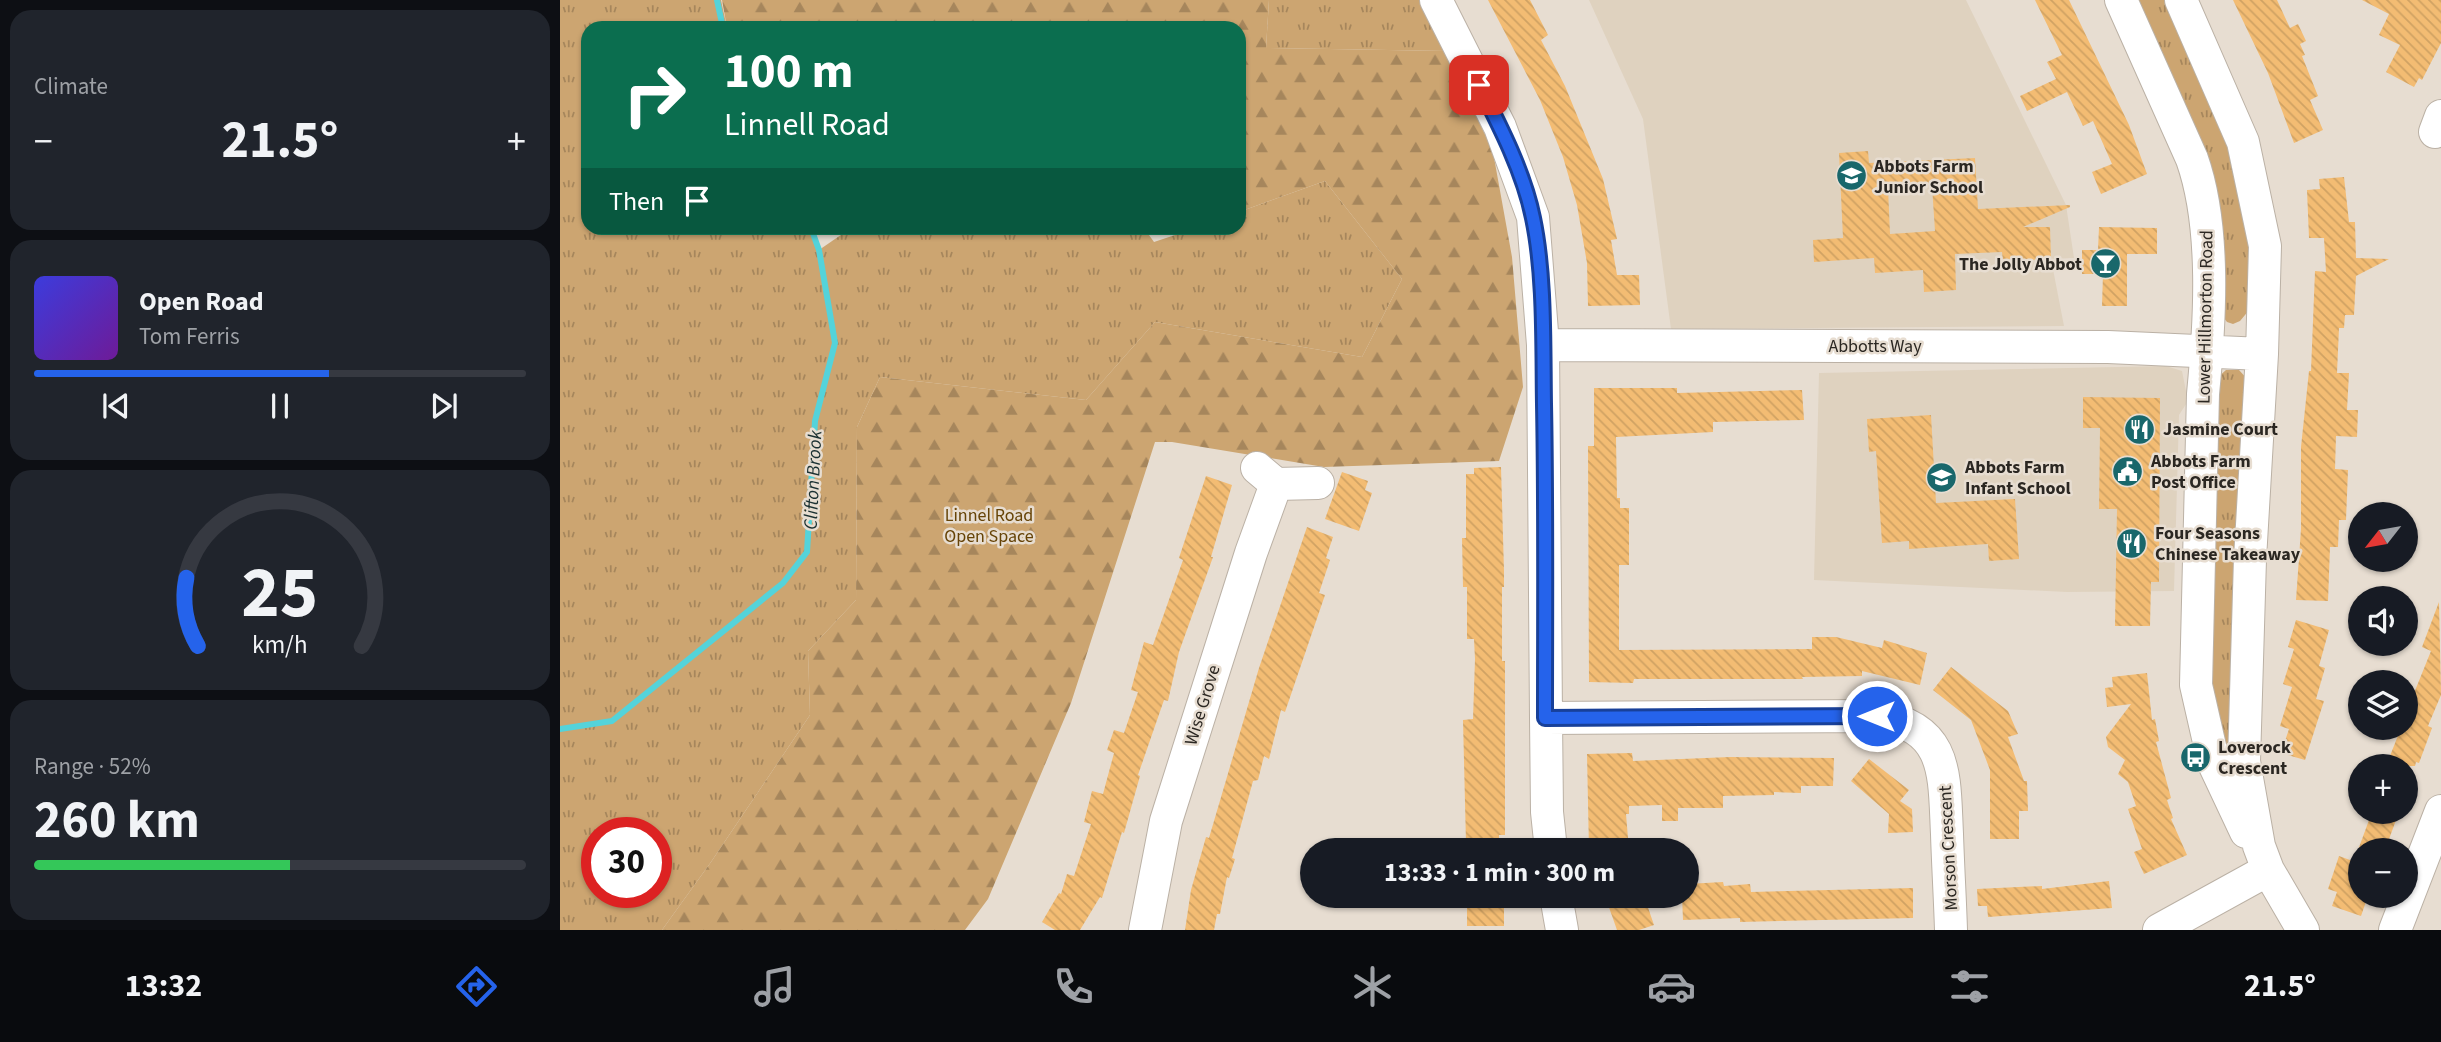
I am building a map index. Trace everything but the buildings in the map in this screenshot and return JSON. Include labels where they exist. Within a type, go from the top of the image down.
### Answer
[{"type":"street","points":[[1436,0],[1500,127],[1533,218],[1544,345],[1545,718],[1550,838]]},
{"type":"street","name":"Lower Hillmorton Road","points":[[2121,0],[2192,159],[2201,186],[2206,215],[2207,352],[2203,394],[2196,685],[2214,764],[2244,830],[2263,858],[2303,930]]},
{"type":"street","name":"Lower Hillmorton Road","points":[[2181,0],[2243,142],[2265,246],[2244,707],[2244,761],[2263,858]]},
{"type":"street","name":"Abbotts Way","points":[[1544,345],[2053,347],[2262,354]]},
{"type":"street","name":"Wise Grove","points":[[1145,930],[1166,821],[1251,553],[1266,476],[1318,483]]},
{"type":"street","name":"Morson Crescent","points":[[1545,718],[1877,716],[1898,719],[1928,739],[1944,771],[1951,930]]},
{"type":"street","points":[[2395,930],[2441,811]]},
{"type":"street","points":[[2159,930],[2263,858]]},
{"type":"street","points":[[1558,908],[1562,930]]},
{"type":"shaded area","name":"Abbots Farm Junior School","points":[[1589,0],[1966,0],[2066,205],[2074,258],[2051,259],[2064,326],[1671,329],[1643,119]]},
{"type":"shaded area","name":"Abbots Farm Infant School","points":[[2166,366],[2182,371],[2188,401],[2179,415],[2174,591],[2067,592],[1814,580],[1819,373]]},
{"type":"green space","points":[[560,0],[721,0],[726,21],[581,21],[581,235],[814,235],[819,250],[841,235],[1149,235],[1154,242],[1175,235],[1246,235],[1246,209],[1325,181],[1402,279],[1362,357],[1155,322],[1086,400],[880,377],[857,427],[856,600],[808,651],[810,715],[662,930],[560,930]]},
{"type":"green space","name":"Linnel Road Open Space","points":[[722,0],[1269,0],[1266,48],[1447,51],[1493,152],[1512,257],[1523,387],[1499,461],[1324,467],[1172,442],[1155,442],[1071,703],[988,899],[965,930],[662,930],[810,715],[808,651],[856,600],[857,427],[880,377],[1086,400],[1155,322],[1362,357],[1402,279],[1325,181],[1246,209],[1246,21],[726,21]]},
{"type":"green space","points":[[1269,0],[1425,0],[1447,51],[1266,48]]},
{"type":"green space","points":[[2131,0],[2165,0],[2224,127],[2249,244],[2250,309],[2240,321],[2233,324],[2227,322],[2220,313]]},
{"type":"green space","points":[[2226,370],[2239,370],[2249,381],[2234,576],[2230,681],[2233,758],[2246,817],[2215,731],[2206,665],[2216,379]]},
{"type":"waterway","name":"Clifton Brook","points":[[717,0],[722,21]]},
{"type":"waterway","name":"Clifton Brook","points":[[560,729],[612,721],[783,583],[807,552],[815,421],[835,343],[819,250],[814,235]]},
{"type":"place","name":"Abbots Farm Junior School","points":[[1851,176]]},
{"type":"place","name":"The Jolly Abbot","points":[[2105,264]]},
{"type":"place","name":"Jasmine Court","points":[[2140,429]]},
{"type":"place","name":"Abbots Farm Post Office","points":[[2128,471]]},
{"type":"place","name":"Abbots Farm Infant School","points":[[1942,477]]},
{"type":"place","name":"Four Seasons Chinese Takeaway","points":[[2132,543]]},
{"type":"place","name":"Loverock Crescent","points":[[2195,757]]},
{"type":"route","points":[[1479,85],[1513,158],[1533,218],[1539,271],[1544,345],[1545,718],[1877,716]]}]
